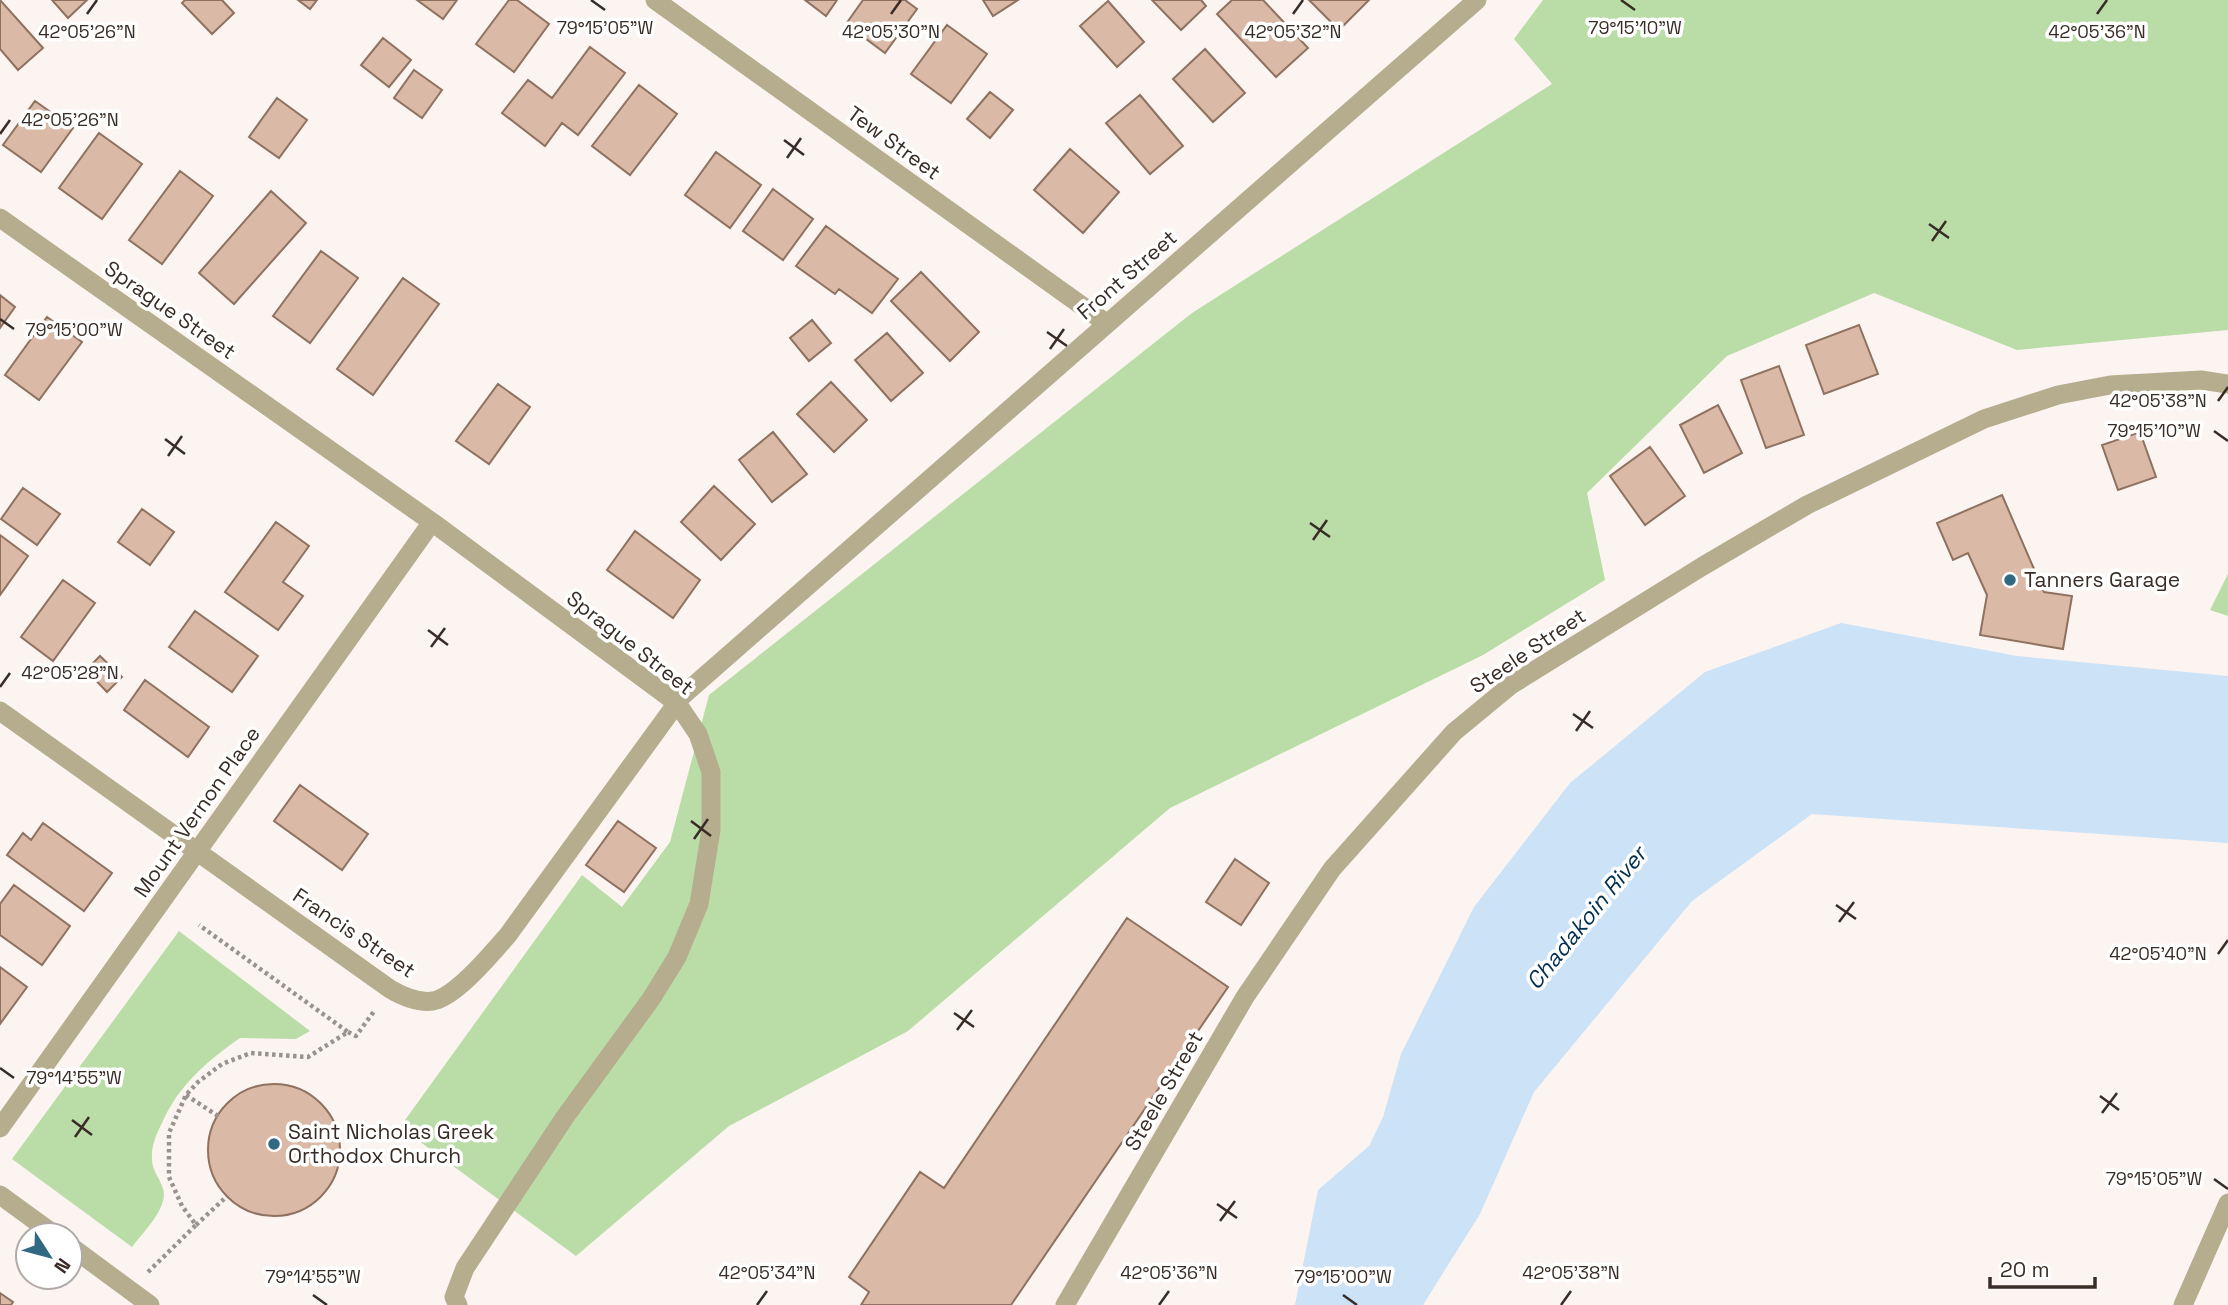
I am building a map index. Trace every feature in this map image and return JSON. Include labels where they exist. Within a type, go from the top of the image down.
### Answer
[{"type":"street","name":"Tew Street","points":[[654,0],[1107,323]]},
{"type":"street","name":"Front Street","points":[[679,699],[1477,0]]},
{"type":"street","name":"Sprague Street","points":[[0,218],[679,699],[698,734],[711,772],[711,830],[699,904],[677,957],[651,999],[565,1117],[465,1268],[454,1297],[458,1305]]},
{"type":"street","name":"Steele Street","points":[[1065,1305],[1245,997],[1332,869],[1454,732],[1511,685],[1807,505],[1984,419],[2058,395],[2110,384],[2200,380],[2228,384]]},
{"type":"street","name":"Mount Vernon Place","points":[[0,1128],[432,522]]},
{"type":"street","name":"Francis Street","points":[[0,711],[390,989],[401,995],[432,1001],[444,997],[481,965],[509,935],[679,699]]},
{"type":"street","points":[[0,1195],[36,1221]]},
{"type":"street","points":[[2183,1305],[2228,1203]]},
{"type":"street","points":[[84,1256],[150,1305]]},
{"type":"path","points":[[199,925],[356,1036],[390,989]]},
{"type":"path","points":[[196,1225],[182,1206],[169,1177],[169,1133],[187,1095],[198,1082],[231,1060],[251,1053],[307,1057],[348,1032]]},
{"type":"path","points":[[187,1095],[218,1116]]},
{"type":"path","points":[[130,1290],[224,1199]]},
{"type":"green space","points":[[1543,0],[2228,0],[2228,330],[2017,350],[1874,293],[1727,356],[1587,493],[1605,580],[1483,655],[1170,808],[908,1031],[729,1126],[576,1256],[400,1127],[582,875],[622,907],[670,842],[709,695],[1192,313],[1552,84],[1514,39]]},
{"type":"green space","points":[[2228,574],[2228,616],[2210,610]]},
{"type":"green space","points":[[179,931],[310,1031],[296,1039],[240,1038],[205,1065],[185,1086],[176,1097],[153,1145],[152,1163],[163,1189],[162,1203],[154,1219],[132,1247],[12,1159]]},
{"type":"water","name":"Chadakoin River","points":[[1841,623],[2017,656],[2228,676],[2228,843],[1812,814],[1692,901],[1534,1092],[1480,1214],[1423,1305],[1295,1305],[1318,1190],[1369,1146],[1383,1117],[1401,1054],[1474,907],[1570,783],[1705,672]]},
{"type":"building","points":[[0,0],[43,48],[18,70],[0,49]]},
{"type":"building","points":[[52,0],[87,0],[68,18]]},
{"type":"building","points":[[185,0],[222,0],[234,13],[212,34],[182,3]]},
{"type":"building","points":[[298,0],[317,0],[310,9]]},
{"type":"building","points":[[417,0],[457,0],[443,19]]},
{"type":"building","points":[[509,0],[517,0],[549,24],[514,72],[476,44]]},
{"type":"building","points":[[805,0],[837,0],[826,16]]},
{"type":"building","points":[[863,0],[905,0],[917,9],[885,53],[846,24]]},
{"type":"building","points":[[983,0],[1018,0],[993,16]]},
{"type":"building","points":[[1152,0],[1201,0],[1206,6],[1181,30]]},
{"type":"building","points":[[1232,0],[1263,0],[1308,48],[1276,77],[1217,14]]},
{"type":"building","points":[[1309,0],[1369,0],[1339,30]]},
{"type":"building","points":[[1108,1],[1144,42],[1117,67],[1080,26]]},
{"type":"building","points":[[947,25],[987,54],[951,103],[911,74]]},
{"type":"building","points":[[383,38],[411,60],[389,87],[361,65]]},
{"type":"building","points":[[590,47],[625,73],[578,135],[562,123],[545,146],[502,113],[528,80],[552,98]]},
{"type":"building","points":[[1205,49],[1245,93],[1213,122],[1173,79]]},
{"type":"building","points":[[414,70],[442,90],[422,118],[394,98]]},
{"type":"building","points":[[639,85],[677,114],[630,175],[592,146]]},
{"type":"building","points":[[990,92],[1013,110],[990,138],[967,119]]},
{"type":"building","points":[[1140,95],[1183,146],[1150,174],[1106,123]]},
{"type":"building","points":[[277,98],[307,120],[279,158],[249,137]]},
{"type":"building","points":[[35,101],[73,128],[41,172],[3,145]]},
{"type":"building","points":[[99,133],[142,164],[102,219],[59,188]]},
{"type":"building","points":[[1070,149],[1119,192],[1083,233],[1034,190]]},
{"type":"building","points":[[716,152],[761,185],[730,228],[685,195]]},
{"type":"building","points":[[180,171],[213,196],[162,264],[129,240]]},
{"type":"building","points":[[773,189],[813,219],[783,260],[743,231]]},
{"type":"building","points":[[271,191],[306,223],[234,304],[199,273]]},
{"type":"building","points":[[826,226],[898,279],[872,313],[839,289],[835,294],[796,266]]},
{"type":"building","points":[[321,251],[358,278],[310,343],[273,316]]},
{"type":"building","points":[[921,272],[979,332],[950,361],[891,301]]},
{"type":"building","points":[[403,278],[439,304],[373,395],[337,369]]},
{"type":"building","points":[[0,295],[15,307],[0,328]]},
{"type":"building","points":[[47,317],[82,342],[39,400],[5,375]]},
{"type":"building","points":[[812,320],[831,343],[809,361],[790,338]]},
{"type":"building","points":[[1859,325],[1878,374],[1824,394],[1806,345]]},
{"type":"building","points":[[887,333],[923,373],[891,401],[855,360]]},
{"type":"building","points":[[1779,366],[1804,435],[1766,448],[1741,380]]},
{"type":"building","points":[[831,382],[867,420],[834,452],[797,414]]},
{"type":"building","points":[[498,384],[530,407],[489,464],[456,441]]},
{"type":"building","points":[[1718,405],[1742,453],[1704,473],[1680,425]]},
{"type":"building","points":[[773,432],[807,474],[772,502],[739,460]]},
{"type":"building","points":[[2140,432],[2156,477],[2118,490],[2102,445]]},
{"type":"building","points":[[1650,447],[1685,496],[1645,525],[1610,476]]},
{"type":"building","points":[[714,486],[755,524],[721,560],[681,522]]},
{"type":"building","points":[[23,488],[60,514],[37,545],[1,519]]},
{"type":"building","name":"Tanners Garage","points":[[2002,495],[2044,592],[2072,596],[2063,649],[1980,635],[1987,595],[1968,553],[1953,560],[1937,523]]},
{"type":"building","points":[[142,509],[174,532],[150,565],[118,542]]},
{"type":"building","points":[[276,522],[309,546],[283,582],[303,596],[278,630],[225,592]]},
{"type":"building","points":[[635,531],[700,580],[673,618],[607,570]]},
{"type":"building","points":[[0,535],[28,556],[0,595]]},
{"type":"building","points":[[63,580],[95,603],[53,661],[21,637]]},
{"type":"building","points":[[195,611],[258,656],[232,692],[169,647]]},
{"type":"building","points":[[100,656],[122,677],[107,692],[86,670]]},
{"type":"building","points":[[145,680],[209,727],[188,757],[124,710]]},
{"type":"building","points":[[300,785],[368,834],[342,870],[274,821]]},
{"type":"building","points":[[618,821],[656,848],[624,892],[586,865]]},
{"type":"building","points":[[43,823],[112,873],[84,911],[7,855],[23,833],[31,840]]},
{"type":"building","points":[[1235,859],[1269,883],[1241,925],[1206,902]]},
{"type":"building","points":[[14,885],[70,926],[42,965],[0,935],[0,904]]},
{"type":"building","points":[[1127,918],[1228,987],[1011,1305],[861,1305],[869,1292],[849,1277],[920,1172],[944,1188]]},
{"type":"building","points":[[0,967],[27,987],[0,1024]]},
{"type":"building","name":"Saint Nicholas Greek Orthodox Church","points":[[274,1084],[299,1089],[321,1103],[335,1125],[340,1150],[335,1175],[321,1197],[299,1211],[274,1216],[249,1211],[227,1197],[213,1175],[208,1150],[213,1125],[227,1103],[249,1089]]},
{"type":"building","points":[[0,1293],[13,1302],[11,1305],[0,1305]]},
{"type":"place","name":"Tanners Garage","points":[[2010,580]]},
{"type":"place","name":"Saint Nicholas Greek Orthodox Church","points":[[274,1144]]}]
